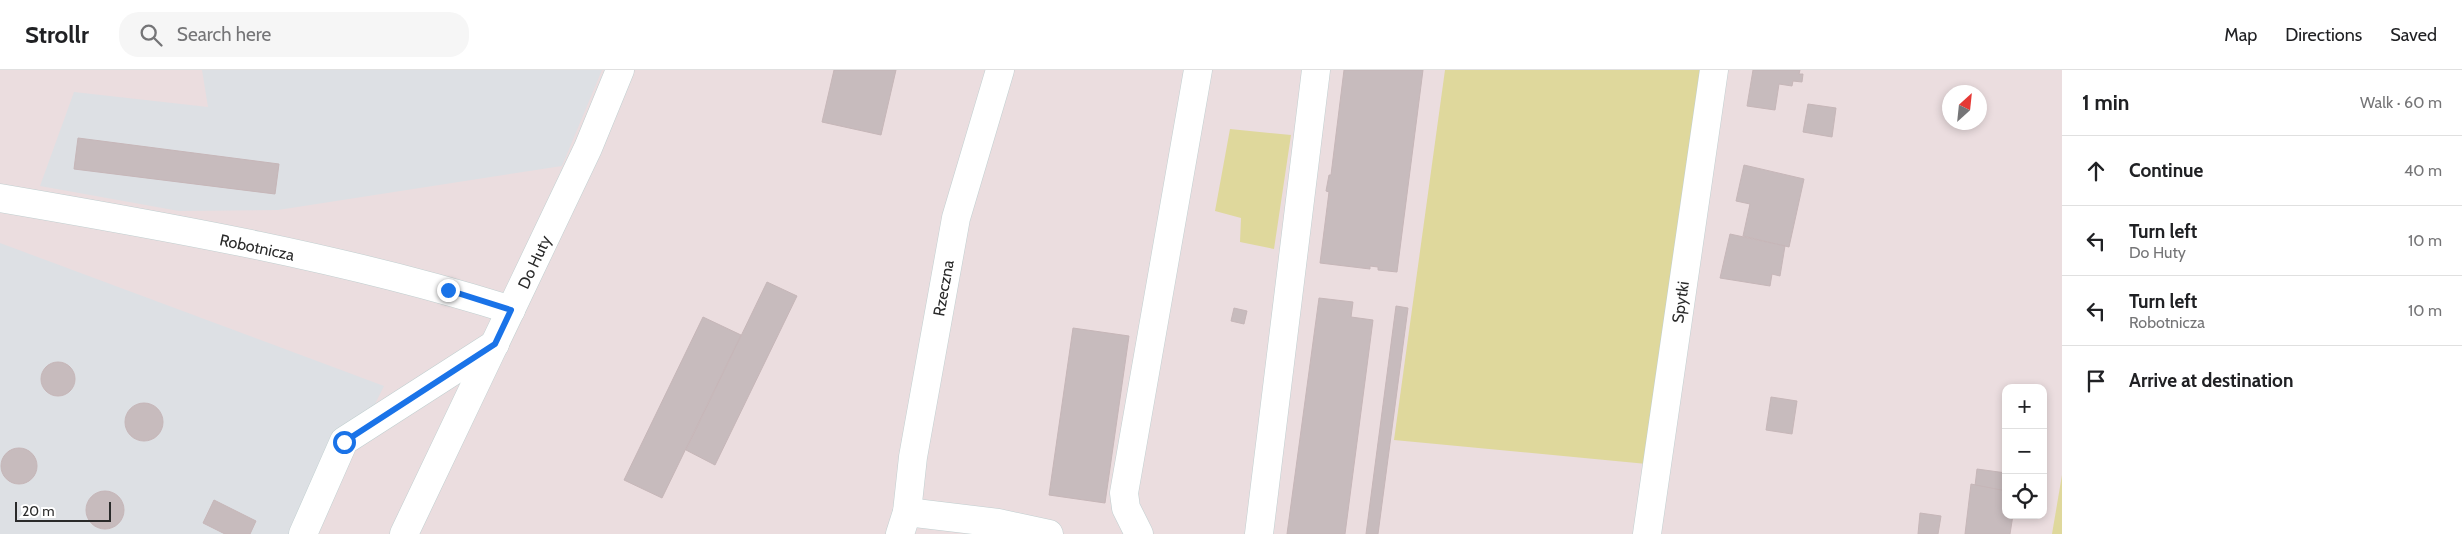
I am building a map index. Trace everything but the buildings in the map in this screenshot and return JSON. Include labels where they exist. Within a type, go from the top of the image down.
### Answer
[{"type":"street","name":"Do Huty","points":[[404,534],[588,148],[620,70]]},
{"type":"street","name":"Rzeczna","points":[[904,523],[913,457],[956,218],[1000,70]]},
{"type":"street","points":[[1139,534],[1126,508],[1124,493],[1198,70]]},
{"type":"street","points":[[1259,534],[1316,70]]},
{"type":"street","name":"Spytki","points":[[1647,534],[1714,70]]},
{"type":"street","name":"Robotnicza","points":[[0,198],[132,220],[327,262],[448,290],[511,310]]},
{"type":"street","points":[[303,534],[344,442],[495,344]]},
{"type":"street","points":[[904,523],[998,523],[1050,534]]},
{"type":"shaded area","points":[[202,70],[602,70],[562,166],[278,210],[179,211],[40,186],[74,92],[208,107]]},
{"type":"shaded area","points":[[1445,70],[1701,70],[1647,464],[1394,440]]},
{"type":"shaded area","points":[[1230,129],[1291,135],[1274,249],[1240,242],[1241,218],[1215,211]]},
{"type":"shaded area","points":[[0,243],[384,386],[310,534],[0,534]]},
{"type":"shaded area","points":[[2062,475],[2062,534],[2052,534]]},
{"type":"route","points":[[344,442],[495,344],[511,310],[448,290]]}]
